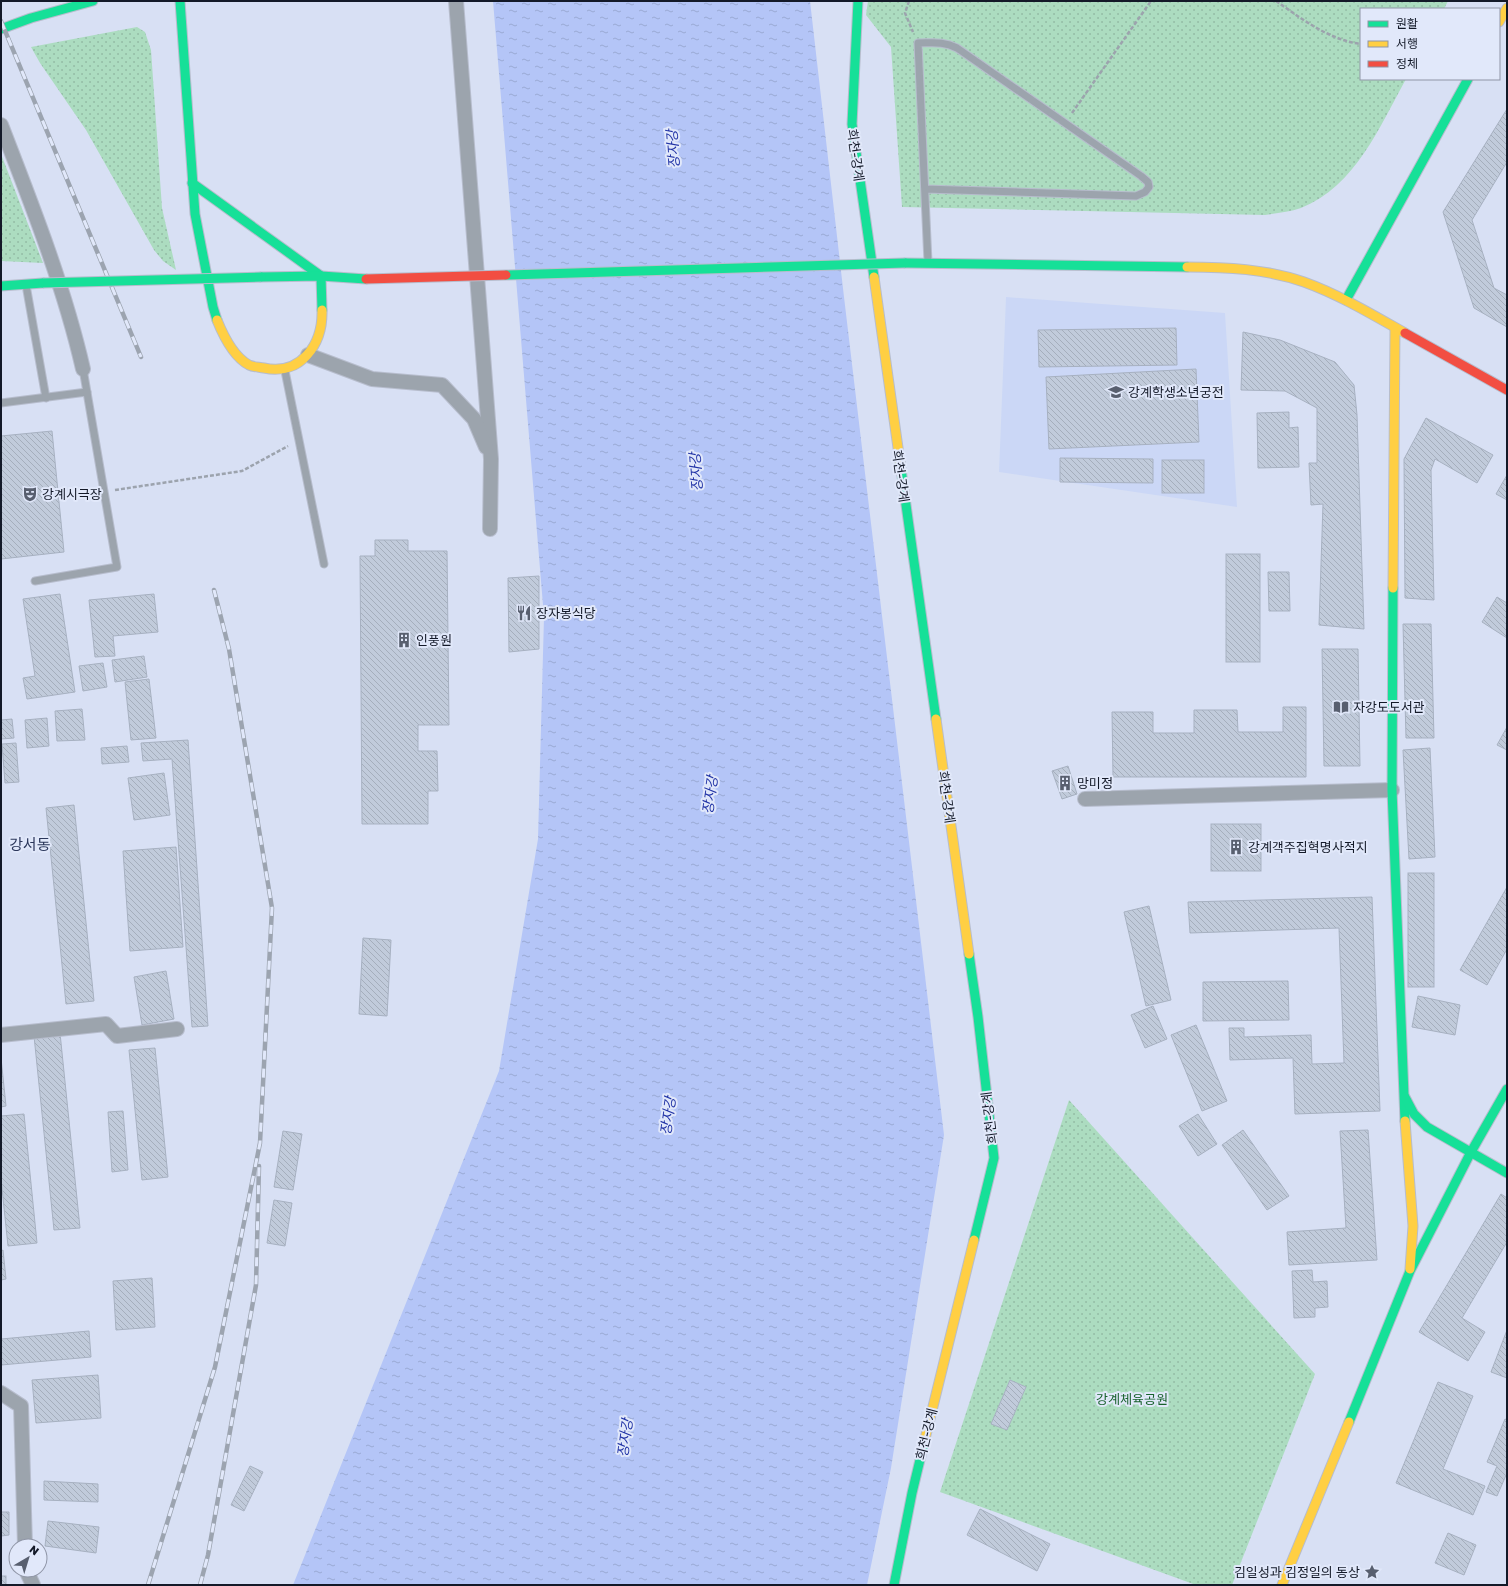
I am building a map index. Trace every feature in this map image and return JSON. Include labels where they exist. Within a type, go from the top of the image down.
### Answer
[{"type":"main road","points":[[1,29],[31,18],[93,1]]},
{"type":"main road","points":[[180,1],[195,214],[213,307],[222,333],[232,349],[249,365],[268,369],[285,369],[297,364],[308,355],[318,336],[322,316],[321,276]]},
{"type":"main road","name":"희천-강계","points":[[858,1],[852,124],[978,1017],[994,1158],[912,1492],[894,1585]]},
{"type":"main road","points":[[1500,20],[1507,8]]},
{"type":"main road","points":[[1346,300],[1467,80]]},
{"type":"main road","points":[[192,183],[321,276]]},
{"type":"main road","points":[[1,286],[43,283],[261,277],[321,276],[366,279],[905,263],[928,265],[1220,267],[1254,270],[1304,282],[1346,300],[1507,390]]},
{"type":"main road","points":[[1395,328],[1392,790],[1403,1094],[1413,1226],[1410,1271]]},
{"type":"main road","points":[[1282,1585],[1410,1271],[1471,1152],[1507,1089]]},
{"type":"main road","points":[[1403,1094],[1414,1114],[1427,1127],[1507,1173]]},
{"type":"street","points":[[456,1],[491,458],[490,529]]},
{"type":"street","points":[[1,125],[44,235],[78,347],[83,369]]},
{"type":"street","points":[[308,355],[372,379],[442,385],[474,419],[491,458]]},
{"type":"street","points":[[1085,799],[1392,790]]},
{"type":"street","points":[[1,1035],[106,1024],[117,1036],[177,1029]]},
{"type":"street","points":[[1,1393],[21,1406],[25,1538]]},
{"type":"lane","points":[[924,189],[1136,196],[1146,192],[1149,187],[1148,182],[1141,176],[948,43],[918,43],[924,189],[928,265]]},
{"type":"lane","points":[[26,284],[46,398]]},
{"type":"lane","points":[[35,581],[117,567],[83,369]]},
{"type":"lane","points":[[285,369],[324,564]]},
{"type":"lane","points":[[1,403],[87,392]]},
{"type":"path","points":[[909,1],[905,12],[918,43]]},
{"type":"path","points":[[1064,123],[1151,1]]},
{"type":"path","points":[[1276,1],[1326,34],[1350,43],[1360,44]]},
{"type":"path","points":[[104,492],[242,471],[299,440]]},
{"type":"shaded area","name":"강계학생소년궁전","points":[[1006,297],[1225,313],[1237,507],[999,472]]},
{"type":"green space","points":[[868,1],[1448,1],[1444,8],[1360,8],[1360,80],[1405,80],[1376,135],[1351,170],[1337,186],[1320,198],[1301,208],[1265,215],[902,207],[891,47],[866,15]]},
{"type":"green space","points":[[137,27],[145,32],[151,50],[162,208],[176,270],[163,261],[154,250],[86,130],[40,63],[31,47]]},
{"type":"green space","points":[[1,154],[43,263],[1,261]]},
{"type":"green space","name":"강계체육공원","points":[[1069,1100],[1315,1374],[1232,1585],[1196,1585],[940,1492]]},
{"type":"water","name":"장자강","points":[[493,1],[810,1],[944,1135],[891,1468],[867,1585],[293,1585],[499,1071],[538,839],[544,617]]},
{"type":"building","points":[[1507,109],[1507,162],[1472,220],[1494,288],[1507,295],[1507,327],[1474,308],[1443,212]]},
{"type":"building","points":[[1176,328],[1177,365],[1039,367],[1038,330]]},
{"type":"building","points":[[1243,332],[1280,340],[1335,362],[1354,385],[1357,415],[1364,629],[1319,625],[1323,504],[1311,505],[1309,463],[1317,463],[1317,408],[1285,391],[1241,390]]},
{"type":"building","points":[[1196,369],[1199,442],[1049,449],[1046,377]]},
{"type":"building","points":[[1289,412],[1289,428],[1298,427],[1299,467],[1258,468],[1257,413]]},
{"type":"building","points":[[1426,418],[1493,455],[1477,483],[1435,459],[1431,470],[1434,600],[1405,598],[1404,459]]},
{"type":"building","name":"강계시극장","points":[[52,431],[64,552],[1,559],[1,436]]},
{"type":"building","points":[[1060,458],[1153,459],[1153,483],[1060,482]]},
{"type":"building","points":[[1162,460],[1204,460],[1204,493],[1162,493]]},
{"type":"building","points":[[1507,475],[1507,500],[1496,494]]},
{"type":"building","name":"인풍원","points":[[375,540],[408,540],[408,551],[447,551],[449,725],[418,725],[418,751],[437,751],[438,791],[428,791],[428,824],[362,824],[360,556],[375,556]]},
{"type":"building","points":[[1226,554],[1260,554],[1260,662],[1226,662]]},
{"type":"building","points":[[1268,572],[1289,572],[1290,611],[1269,611]]},
{"type":"building","name":"장자봉식당","points":[[539,576],[539,649],[509,652],[508,578]]},
{"type":"building","points":[[60,594],[75,692],[27,699],[23,678],[35,676],[23,599]]},
{"type":"building","points":[[154,594],[158,632],[113,636],[115,656],[95,657],[89,600]]},
{"type":"building","points":[[1497,597],[1507,603],[1507,638],[1482,622]]},
{"type":"building","points":[[1403,624],[1431,624],[1434,738],[1406,738]]},
{"type":"building","name":"자강도도서관","points":[[1322,649],[1358,649],[1360,766],[1324,766]]},
{"type":"building","points":[[144,656],[147,677],[115,682],[112,660]]},
{"type":"building","points":[[103,663],[107,687],[83,691],[79,666]]},
{"type":"building","points":[[149,679],[156,738],[131,740],[125,682]]},
{"type":"building","points":[[1283,707],[1306,707],[1306,777],[1113,777],[1112,712],[1153,712],[1153,733],[1194,733],[1194,710],[1237,710],[1238,732],[1283,732]]},
{"type":"building","points":[[82,709],[85,740],[57,741],[55,711]]},
{"type":"building","points":[[47,718],[49,746],[27,748],[25,720]]},
{"type":"building","points":[[12,719],[14,738],[1,739],[1,720]]},
{"type":"building","points":[[1507,727],[1507,750],[1497,745]]},
{"type":"building","points":[[188,740],[208,1026],[192,1027],[172,759],[143,761],[141,743]]},
{"type":"building","points":[[16,743],[19,782],[5,783],[2,744]]},
{"type":"building","points":[[127,746],[129,762],[102,764],[101,748]]},
{"type":"building","points":[[1430,748],[1435,857],[1409,859],[1403,750]]},
{"type":"building","name":"망미정","points":[[1068,766],[1077,794],[1062,799],[1052,771]]},
{"type":"building","points":[[164,773],[170,815],[134,820],[128,778]]},
{"type":"building","points":[[74,805],[94,1001],[66,1004],[46,808]]},
{"type":"building","name":"강계객주집혁명사적지","points":[[1211,824],[1261,824],[1261,871],[1211,871]]},
{"type":"building","points":[[176,847],[183,947],[130,951],[123,851]]},
{"type":"building","points":[[1408,873],[1434,873],[1434,987],[1408,987]]},
{"type":"building","points":[[1507,887],[1507,949],[1487,985],[1460,970]]},
{"type":"building","points":[[1372,897],[1380,1111],[1295,1114],[1293,1058],[1230,1060],[1229,1028],[1244,1028],[1244,1037],[1311,1035],[1312,1064],[1344,1063],[1339,928],[1190,933],[1188,902]]},
{"type":"building","points":[[1149,906],[1171,1000],[1146,1006],[1124,912]]},
{"type":"building","points":[[363,938],[391,940],[387,1016],[359,1014]]},
{"type":"building","points":[[166,971],[174,1019],[142,1025],[134,977]]},
{"type":"building","points":[[1288,981],[1289,1020],[1203,1021],[1203,982]]},
{"type":"building","points":[[1418,996],[1460,1005],[1455,1035],[1412,1027]]},
{"type":"building","points":[[1153,1006],[1167,1039],[1145,1048],[1131,1015]]},
{"type":"building","points":[[1196,1025],[1227,1101],[1202,1111],[1171,1035]]},
{"type":"building","points":[[60,1033],[80,1228],[54,1230],[34,1036]]},
{"type":"building","points":[[155,1048],[168,1177],[142,1180],[129,1050]]},
{"type":"building","points":[[1,1058],[6,1106],[1,1107]]},
{"type":"building","points":[[123,1111],[128,1170],[112,1172],[108,1112]]},
{"type":"building","points":[[24,1114],[37,1243],[8,1246],[1,1179],[1,1116]]},
{"type":"building","points":[[1198,1114],[1217,1144],[1198,1156],[1179,1126]]},
{"type":"building","points":[[1243,1130],[1289,1196],[1267,1210],[1222,1145]]},
{"type":"building","points":[[1368,1130],[1377,1260],[1289,1265],[1287,1232],[1346,1228],[1340,1131]]},
{"type":"building","points":[[283,1131],[302,1134],[293,1190],[274,1187]]},
{"type":"building","points":[[1501,1194],[1507,1198],[1507,1242],[1462,1318],[1485,1332],[1468,1361],[1419,1332]]},
{"type":"building","points":[[274,1200],[292,1203],[285,1246],[267,1243]]},
{"type":"building","points":[[3,1250],[6,1279],[1,1280],[1,1251]]},
{"type":"building","points":[[1312,1270],[1313,1282],[1327,1281],[1328,1307],[1315,1308],[1315,1317],[1294,1318],[1292,1271]]},
{"type":"building","points":[[152,1278],[155,1327],[116,1330],[113,1281]]},
{"type":"building","points":[[1507,1330],[1507,1378],[1491,1372]]},
{"type":"building","points":[[89,1331],[91,1357],[1,1365],[1,1339]]},
{"type":"building","points":[[98,1375],[101,1418],[36,1423],[32,1380]]},
{"type":"building","points":[[1010,1380],[1026,1387],[1007,1430],[991,1424]]},
{"type":"building","points":[[1438,1382],[1473,1396],[1443,1469],[1485,1486],[1473,1515],[1396,1483]]},
{"type":"building","points":[[1505,1419],[1507,1420],[1507,1473],[1497,1496],[1486,1492],[1497,1466],[1487,1462]]},
{"type":"building","points":[[250,1466],[263,1472],[244,1511],[231,1505]]},
{"type":"building","points":[[44,1481],[98,1484],[98,1502],[44,1500]]},
{"type":"building","points":[[980,1509],[1050,1544],[1037,1571],[967,1535]]},
{"type":"building","points":[[1,1512],[9,1512],[9,1535],[1,1536]]},
{"type":"building","points":[[48,1521],[99,1527],[96,1553],[48,1546],[48,1538],[46,1538]]},
{"type":"building","points":[[1448,1533],[1476,1545],[1464,1575],[1435,1563]]},
{"type":"building","points":[[1,1576],[6,1576],[6,1585],[1,1585]]},
{"type":"railway","points":[[1,21],[141,357]]},
{"type":"railway","points":[[148,1585],[215,1367],[260,1143],[272,908],[229,649],[214,590]]},
{"type":"railway","points":[[200,1585],[208,1555],[256,1285],[259,1166]]},
{"type":"traffic: fast","points":[[1,29],[31,18],[93,1]]},
{"type":"traffic: fast","points":[[180,1],[195,214],[213,307],[217,320]]},
{"type":"traffic: fast","points":[[858,1],[852,124],[874,277]]},
{"type":"traffic: fast","points":[[1346,300],[1467,80]]},
{"type":"traffic: fast","points":[[192,183],[321,276],[322,310]]},
{"type":"traffic: fast","points":[[905,263],[1187,267]]},
{"type":"traffic: fast","points":[[506,275],[905,263]]},
{"type":"traffic: fast","points":[[261,277],[321,276],[366,279]]},
{"type":"traffic: fast","points":[[43,283],[261,277]]},
{"type":"traffic: fast","points":[[1,286],[43,283]]},
{"type":"traffic: fast","points":[[900,462],[936,719]]},
{"type":"traffic: fast","points":[[1393,588],[1392,790],[1405,1121]]},
{"type":"traffic: fast","points":[[969,954],[978,1017],[994,1158],[974,1240]]},
{"type":"traffic: fast","points":[[1349,1422],[1410,1271],[1471,1152],[1507,1089]]},
{"type":"traffic: fast","points":[[1405,1097],[1414,1114],[1427,1127],[1507,1173]]},
{"type":"traffic: fast","points":[[894,1585],[912,1493],[925,1439]]},
{"type":"traffic: slow","points":[[1500,20],[1507,8]]},
{"type":"traffic: slow","points":[[1187,267],[1246,270],[1276,274],[1304,282],[1343,299],[1405,333]]},
{"type":"traffic: slow","points":[[874,277],[900,462]]},
{"type":"traffic: slow","points":[[217,320],[222,332],[239,357],[252,366],[277,369],[289,367],[299,362],[307,355],[319,335],[322,310]]},
{"type":"traffic: slow","points":[[1393,588],[1395,328]]},
{"type":"traffic: slow","points":[[936,719],[969,954]]},
{"type":"traffic: slow","points":[[1405,1121],[1413,1226],[1410,1269]]},
{"type":"traffic: slow","points":[[925,1439],[974,1240]]},
{"type":"traffic: slow","points":[[1282,1585],[1349,1422]]},
{"type":"traffic: jam","points":[[366,279],[506,275]]},
{"type":"traffic: jam","points":[[1405,333],[1507,390]]},
{"type":"place","name":"강계학생소년궁전","points":[[1116,392]]},
{"type":"place","name":"강계시극장","points":[[30,494]]},
{"type":"place","name":"장자봉식당","points":[[524,613]]},
{"type":"place","name":"인풍원","points":[[404,640]]},
{"type":"place","name":"자강도도서관","points":[[1341,707]]},
{"type":"place","name":"망미정","points":[[1065,783]]},
{"type":"place","name":"강계객주집혁명사적지","points":[[1236,847]]},
{"type":"place","name":"김일성과 김정일의 동상","points":[[1372,1572]]},
{"type":"district","name":"강서동","points":[[30,845]]}]
